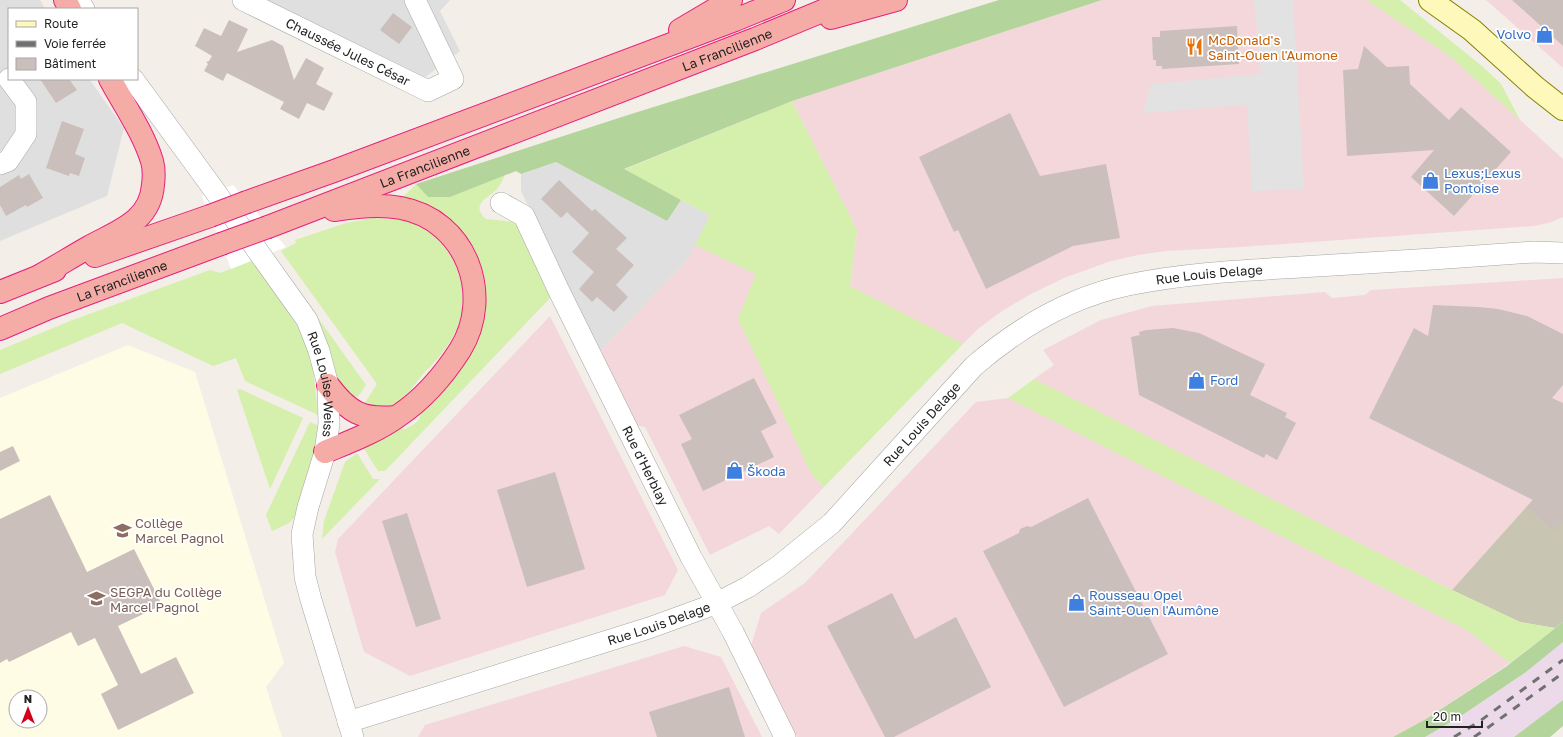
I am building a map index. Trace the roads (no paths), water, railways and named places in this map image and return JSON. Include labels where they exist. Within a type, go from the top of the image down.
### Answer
[{"type":"highway","points":[[636,57],[731,0]]},
{"type":"highway","name":"La Francilienne","points":[[0,292],[41,275],[334,171],[735,20],[784,0]]},
{"type":"highway","name":"La Francilienne","points":[[0,328],[49,308],[305,213],[755,39],[848,0]]},
{"type":"highway","points":[[755,39],[896,0]]},
{"type":"highway","points":[[41,275],[138,219],[148,206],[152,194],[154,178],[152,162],[144,140],[111,80]]},
{"type":"highway","points":[[305,213],[381,206],[401,208],[420,214],[434,221],[453,238],[467,259],[472,275],[475,297],[471,324],[466,339],[440,376],[421,398],[397,417],[375,430],[325,452]]},
{"type":"highway","points":[[328,385],[346,406],[364,416],[379,418],[397,417]]},
{"type":"main road","points":[[1430,0],[1472,30],[1535,87],[1563,109]]},
{"type":"main road","points":[[1446,0],[1472,30]]},
{"type":"main road","points":[[1535,87],[1563,122]]},
{"type":"street","name":"Chaussée Jules César","points":[[243,0],[428,91],[453,79],[415,0]]},
{"type":"street","points":[[0,66],[8,78]]},
{"type":"street","points":[[0,164],[8,161],[26,134],[26,102],[10,80]]},
{"type":"street","name":"Rue Louise Weiss","points":[[134,80],[226,205],[307,320],[320,351],[328,385],[328,424],[325,452],[304,522],[302,534],[305,577],[351,730]]},
{"type":"street","name":"Rue d'Herblay","points":[[501,203],[524,216],[559,291],[691,557],[715,604],[733,632],[785,737]]},
{"type":"street","points":[[1534,252],[1563,238]]},
{"type":"street","name":"Rue Louis Delage","points":[[351,730],[649,628],[715,604],[748,587],[774,570],[832,523],[974,366],[992,350],[1019,330],[1070,304],[1126,285],[1189,275],[1534,252],[1563,253]]},
{"type":"railway","points":[[1454,737],[1480,721],[1563,660]]},
{"type":"railway","points":[[1474,737],[1563,673]]},
{"type":"place","name":"Volvo","points":[[1544,34]]},
{"type":"place","name":"McDonald's Saint-Ouen l'Aumone","points":[[1195,47]]},
{"type":"place","name":"Lexus;Lexus Pontoise","points":[[1431,180]]},
{"type":"place","name":"Ford","points":[[1197,380]]},
{"type":"place","name":"Škoda","points":[[734,471]]},
{"type":"place","name":"Collège Marcel Pagnol","points":[[122,530]]},
{"type":"place","name":"SEGPA du Collège Marcel Pagnol","points":[[97,599]]},
{"type":"place","name":"Rousseau Opel Saint-Ouen l'Aumône","points":[[1076,602]]}]
